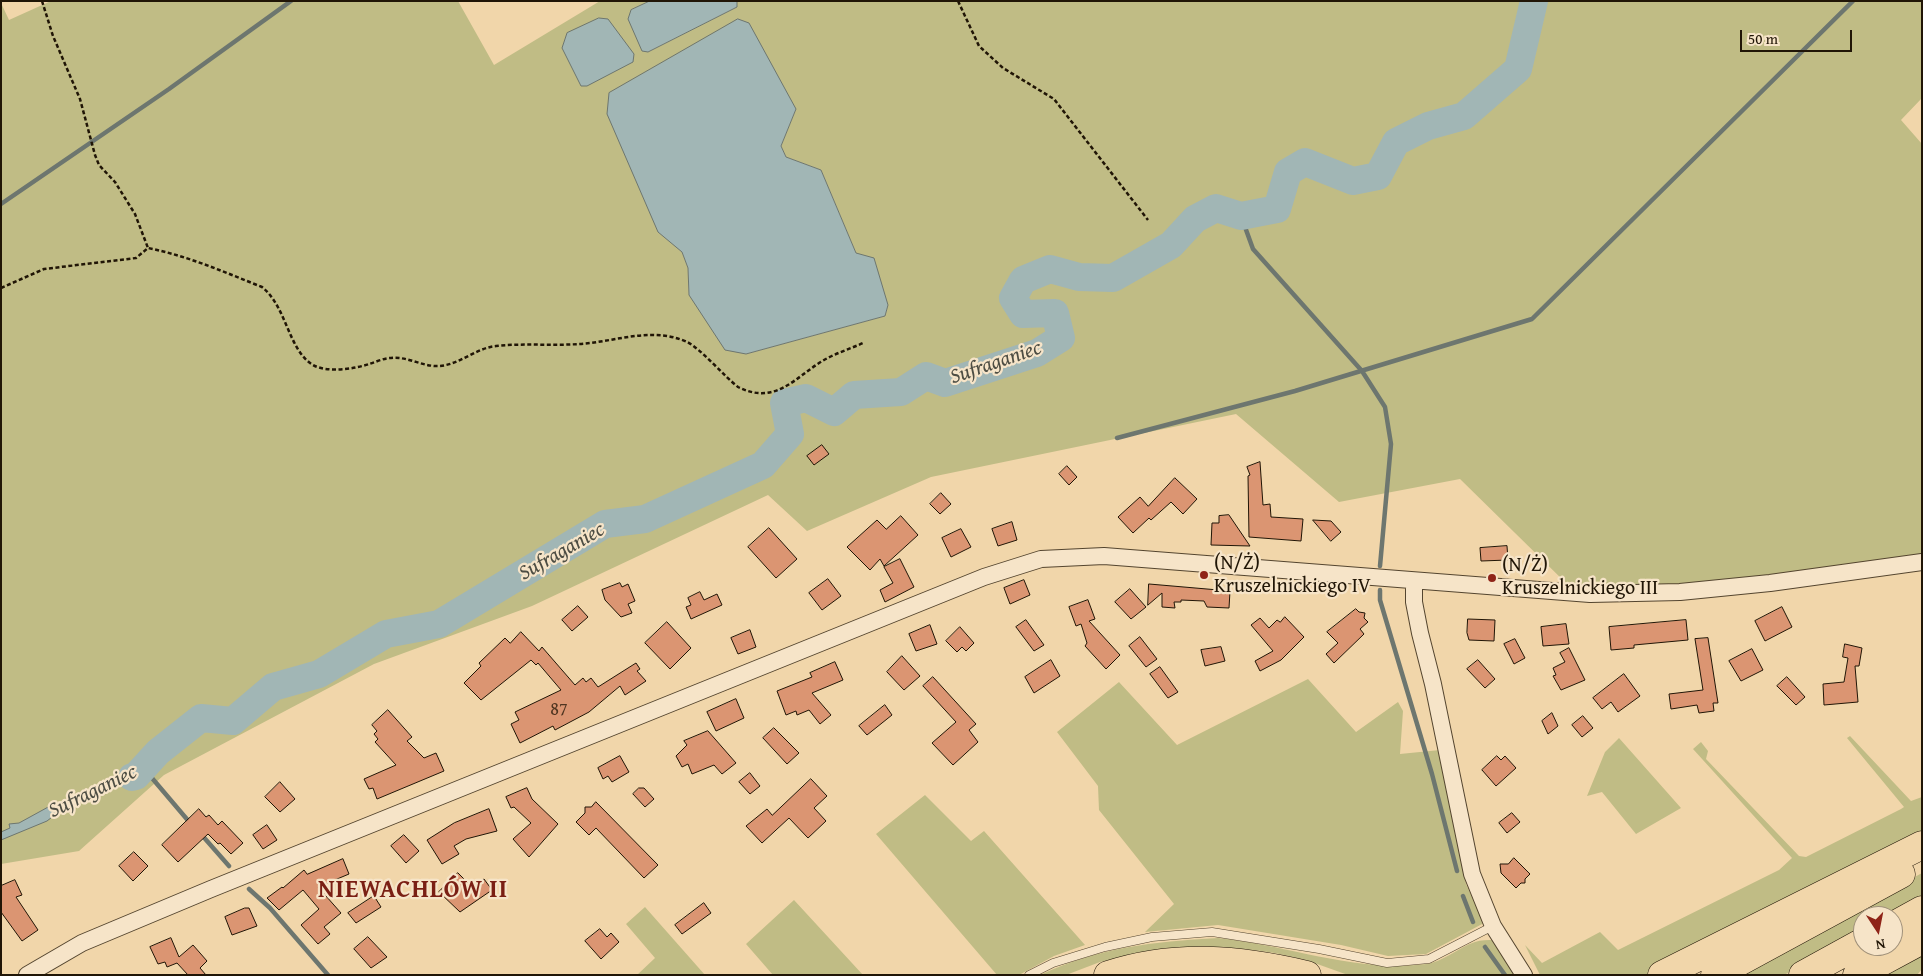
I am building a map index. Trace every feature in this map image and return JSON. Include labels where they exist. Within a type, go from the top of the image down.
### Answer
[{"type":"highway","points":[[1662,975],[1922,845]]},
{"type":"highway","points":[[1715,975],[1922,863]]},
{"type":"highway","points":[[1903,920],[1922,910]]},
{"type":"highway","points":[[1857,975],[1922,940]]},
{"type":"highway","points":[[1803,975],[1853,948]]},
{"type":"highway","points":[[1108,975],[1153,964],[1222,960],[1262,965],[1307,975]]},
{"type":"street","points":[[27,975],[82,943],[220,885],[975,580],[1024,563],[1059,557],[1104,556],[1590,594],[1643,594],[1770,583],[1922,562]]},
{"type":"street","points":[[1414,581],[1414,602],[1420,633],[1433,684],[1472,874],[1493,926],[1524,975]]},
{"type":"lane","points":[[1029,975],[1053,963],[1104,947],[1152,937],[1212,932],[1319,949],[1387,963],[1429,959],[1493,926]]},
{"type":"path","points":[[42,1],[53,36],[80,99],[92,146],[100,165],[115,182],[135,214],[148,248]]},
{"type":"path","points":[[958,1],[979,46],[1003,68],[1054,100],[1148,220]]},
{"type":"path","points":[[1,288],[44,269],[136,258],[148,248]]},
{"type":"path","points":[[148,248],[188,258],[262,287],[272,295],[306,359],[314,365],[324,368],[368,365],[391,357],[439,366],[494,346],[548,343],[579,344],[622,337],[650,335],[677,338],[689,343],[738,388],[748,392],[759,393],[787,388],[824,360],[863,343]]},
{"type":"shaded area","points":[[51,1],[458,1],[494,65],[600,1],[650,1],[631,10],[648,52],[737,7],[737,1],[1922,1],[1922,98],[1901,120],[1922,144],[1922,555],[1769,576],[1686,584],[1629,587],[1568,585],[1460,479],[1339,502],[1236,414],[931,477],[807,531],[768,495],[532,606],[374,664],[164,775],[79,851],[1,864],[1,3],[9,20]],"holes":[[[796,109],[781,146],[786,157],[821,170],[856,253],[888,305],[885,316],[746,354],[689,295],[688,268],[682,252]]]},
{"type":"shaded area","points":[[1308,679],[1356,732],[1398,702],[1403,711],[1400,754],[1440,750],[1466,884],[1484,923],[1426,954],[1388,956],[1341,945],[1218,925],[1145,932],[1174,904],[1099,810],[1098,786],[1057,732],[1119,682],[1177,745]]},
{"type":"shaded area","points":[[1850,736],[1911,801],[1922,797],[1922,832],[1747,920],[1645,975],[1540,975],[1525,945],[1542,963],[1600,932],[1618,950],[1779,870],[1792,858],[1693,749],[1701,742],[1708,751],[1706,759],[1799,856],[1806,857],[1904,807],[1847,738]]},
{"type":"shaded area","points":[[1619,738],[1681,808],[1636,834],[1602,792],[1587,796],[1605,752]]},
{"type":"shaded area","points":[[925,795],[971,841],[984,831],[1085,945],[1054,956],[1019,975],[997,975],[876,834]]},
{"type":"shaded area","points":[[1922,873],[1922,900],[1903,910],[1903,906],[1861,906]]},
{"type":"shaded area","points":[[794,900],[863,975],[773,975],[746,944]]},
{"type":"shaded area","points":[[645,907],[705,975],[637,975],[655,958],[626,924]]},
{"type":"shaded area","points":[[1853,910],[1853,937],[1784,975],[1734,975]]},
{"type":"shaded area","points":[[1218,938],[1244,941],[1347,962],[1400,966],[1432,963],[1475,942],[1494,940],[1516,975],[1348,975],[1306,960],[1275,953],[1200,947],[1139,953],[1100,962],[1066,975],[1040,975],[1105,952],[1148,944]]},
{"type":"shaded area","points":[[1922,948],[1922,969],[1917,975],[1872,975]]},
{"type":"water","points":[[650,1],[737,1],[737,7],[648,52],[642,51],[628,19],[631,10]]},
{"type":"water","points":[[599,18],[608,19],[634,54],[633,62],[587,86],[581,86],[562,48],[567,33]]},
{"type":"water","points":[[738,19],[749,23],[796,109],[781,146],[786,157],[821,170],[856,253],[874,258],[888,305],[885,316],[746,354],[725,350],[689,295],[688,268],[682,252],[658,232],[607,114],[609,93]]},
{"type":"water","points":[[156,750],[161,755],[149,767],[149,776],[146,774],[132,782],[112,786],[56,814],[47,821],[1,840],[1,832],[10,828],[9,824],[19,823],[50,806],[81,797],[110,779],[129,775],[134,768],[142,765]]},
{"type":"building","points":[[822,445],[829,454],[814,465],[807,456]]},
{"type":"building","points":[[1260,462],[1263,505],[1270,504],[1271,517],[1303,519],[1301,541],[1249,537],[1248,476],[1250,475],[1247,467]]},
{"type":"building","points":[[1067,466],[1077,477],[1069,485],[1059,474]]},
{"type":"building","points":[[1175,478],[1197,499],[1183,514],[1171,502],[1151,520],[1149,518],[1133,533],[1118,517],[1140,497],[1148,506]]},
{"type":"building","points":[[941,493],[951,504],[940,514],[930,504]]},
{"type":"building","points":[[1229,515],[1250,546],[1211,545],[1212,523],[1219,523],[1219,516]]},
{"type":"building","points":[[901,516],[918,535],[884,566],[880,559],[870,570],[847,547],[877,520],[886,529]]},
{"type":"building","points":[[1313,520],[1331,521],[1341,532],[1331,541]]},
{"type":"building","points":[[1012,522],[1017,540],[998,546],[992,529]]},
{"type":"building","points":[[769,528],[797,559],[776,578],[748,547]]},
{"type":"building","points":[[961,529],[971,547],[951,557],[942,538]]},
{"type":"building","points":[[1507,546],[1508,560],[1481,561],[1480,548]]},
{"type":"building","points":[[900,559],[914,587],[885,602],[880,590],[893,583],[884,567]]},
{"type":"building","points":[[828,579],[841,596],[822,610],[809,593]]},
{"type":"building","points":[[1024,580],[1030,595],[1010,604],[1004,588]]},
{"type":"building","points":[[620,583],[622,587],[628,584],[635,601],[628,604],[632,613],[621,617],[605,600],[602,590]]},
{"type":"building","points":[[1149,584],[1230,591],[1229,608],[1207,607],[1204,601],[1181,600],[1181,602],[1174,602],[1175,608],[1162,607],[1162,593],[1148,605]]},
{"type":"building","points":[[1130,589],[1146,607],[1131,619],[1115,602]]},
{"type":"building","points":[[700,592],[704,600],[717,594],[722,605],[691,619],[686,607],[691,605],[688,598]]},
{"type":"building","points":[[1088,600],[1095,619],[1089,621],[1120,655],[1106,669],[1085,646],[1087,643],[1081,624],[1076,626],[1069,607]]},
{"type":"building","points":[[578,606],[588,617],[572,631],[562,620]]},
{"type":"building","points":[[1782,607],[1792,627],[1765,641],[1755,621]]},
{"type":"building","points":[[1356,609],[1359,612],[1365,613],[1364,618],[1368,622],[1360,629],[1364,634],[1334,663],[1326,654],[1338,643],[1327,632]]},
{"type":"building","points":[[1285,617],[1304,637],[1281,660],[1260,671],[1255,661],[1273,651],[1251,625],[1260,618],[1269,628],[1277,620],[1280,622]]},
{"type":"building","points":[[1468,619],[1495,620],[1494,641],[1469,640],[1467,633]]},
{"type":"building","points":[[1026,620],[1044,645],[1034,651],[1016,627]]},
{"type":"building","points":[[1686,620],[1688,640],[1634,645],[1634,648],[1611,650],[1609,627]]},
{"type":"building","points":[[667,622],[691,648],[670,669],[645,643]]},
{"type":"building","points":[[1566,624],[1569,644],[1543,646],[1541,627]]},
{"type":"building","points":[[930,625],[937,644],[916,651],[909,634]]},
{"type":"building","points":[[960,627],[974,643],[966,651],[962,647],[957,652],[946,641]]},
{"type":"building","points":[[750,630],[756,647],[738,654],[731,638]]},
{"type":"building","points":[[521,632],[539,651],[542,647],[575,685],[583,678],[586,682],[591,678],[598,687],[636,663],[640,669],[637,671],[646,681],[625,695],[620,686],[589,712],[555,730],[553,726],[520,743],[511,724],[519,720],[515,712],[561,690],[538,663],[536,665],[531,660],[481,700],[464,683],[481,666],[479,663],[505,638],[510,643]]},
{"type":"building","points":[[1140,637],[1157,659],[1146,667],[1129,646]]},
{"type":"building","points":[[1708,638],[1718,703],[1713,703],[1714,711],[1699,713],[1697,705],[1671,709],[1669,694],[1703,690],[1695,639]]},
{"type":"building","points":[[1515,639],[1525,658],[1514,664],[1504,644]]},
{"type":"building","points":[[1845,644],[1862,648],[1859,666],[1855,666],[1858,702],[1824,705],[1823,684],[1844,682],[1848,658],[1843,657]]},
{"type":"building","points":[[1221,647],[1225,661],[1205,666],[1201,650]]},
{"type":"building","points":[[1569,648],[1585,680],[1561,690],[1553,676],[1556,675],[1553,668],[1565,662],[1560,653]]},
{"type":"building","points":[[1752,649],[1763,670],[1741,681],[1729,661]]},
{"type":"building","points":[[902,656],[920,676],[904,690],[887,672]]},
{"type":"building","points":[[1051,660],[1060,676],[1034,693],[1025,677]]},
{"type":"building","points":[[1478,660],[1495,679],[1485,688],[1467,669]]},
{"type":"building","points":[[835,662],[843,680],[812,693],[831,715],[820,724],[809,710],[797,715],[796,711],[786,715],[777,691],[812,677],[810,673]]},
{"type":"building","points":[[1160,667],[1178,692],[1168,698],[1150,674]]},
{"type":"building","points":[[1624,674],[1640,696],[1618,712],[1611,702],[1602,709],[1593,698]]},
{"type":"building","points":[[933,677],[976,724],[969,730],[978,742],[953,765],[932,743],[956,722],[923,686]]},
{"type":"building","points":[[1787,677],[1805,697],[1796,705],[1777,686]]},
{"type":"building","points":[[736,699],[744,718],[716,731],[707,712]]},
{"type":"building","points":[[885,705],[892,715],[867,735],[859,726]]},
{"type":"building","points":[[388,710],[412,737],[407,741],[424,758],[436,753],[444,771],[377,799],[373,788],[369,789],[364,779],[396,765],[375,742],[378,739],[374,734],[377,731],[372,725]]},
{"type":"building","points":[[1552,713],[1558,726],[1548,734],[1542,721]]},
{"type":"building","points":[[1583,716],[1593,728],[1582,737],[1572,725]]},
{"type":"building","points":[[774,728],[799,753],[787,764],[763,738]]},
{"type":"building","points":[[708,731],[736,763],[722,774],[714,765],[692,774],[688,764],[682,767],[676,756],[687,745],[684,741]]},
{"type":"building","points":[[620,756],[629,772],[612,782],[608,776],[603,779],[598,768]]},
{"type":"building","points":[[1497,756],[1501,760],[1505,756],[1516,768],[1496,786],[1482,770]]},
{"type":"building","points":[[750,773],[760,786],[750,794],[739,782]]},
{"type":"building","points":[[811,779],[827,796],[814,808],[826,821],[808,838],[789,818],[762,843],[746,826],[767,809],[772,815]]},
{"type":"building","points":[[280,782],[295,799],[280,812],[265,797]]},
{"type":"building","points":[[527,788],[532,799],[558,824],[529,857],[513,839],[531,823],[514,807],[511,808],[506,797]]},
{"type":"building","points":[[639,788],[644,788],[654,799],[645,807],[633,794]]},
{"type":"building","points":[[596,802],[658,865],[644,878],[596,828],[589,835],[576,822],[585,813],[585,807],[591,807]]},
{"type":"building","points":[[199,809],[206,817],[209,815],[218,825],[222,821],[243,843],[231,854],[208,834],[178,862],[162,845]]},
{"type":"building","points":[[489,809],[497,831],[466,839],[454,846],[459,854],[442,864],[427,840],[454,823]]},
{"type":"building","points":[[1512,813],[1520,822],[1507,833],[1499,823]]},
{"type":"building","points":[[267,825],[277,840],[263,849],[253,835]]},
{"type":"building","points":[[404,835],[419,851],[406,863],[391,846]]},
{"type":"building","points":[[134,852],[148,866],[133,881],[119,866]]},
{"type":"building","points":[[1514,858],[1530,874],[1525,879],[1525,883],[1521,883],[1516,888],[1501,873],[1500,864],[1508,864]]},
{"type":"building","points":[[343,859],[349,874],[318,887],[341,913],[324,927],[330,934],[318,944],[301,925],[319,909],[303,890],[279,910],[267,898],[283,888],[304,870],[307,874]]},
{"type":"building","points":[[458,873],[472,887],[484,879],[492,890],[460,912],[439,892]]},
{"type":"building","points":[[15,880],[22,895],[16,897],[38,930],[22,941],[1,912],[1,886]]},
{"type":"building","points":[[374,896],[381,907],[356,923],[348,913]]},
{"type":"building","points":[[704,903],[711,913],[682,934],[675,925]]},
{"type":"building","points":[[249,908],[257,926],[232,935],[225,917]]},
{"type":"building","points":[[600,929],[607,937],[611,933],[619,942],[601,959],[585,941]]},
{"type":"building","points":[[368,937],[387,957],[371,968],[354,949]]},
{"type":"building","points":[[171,938],[179,957],[193,945],[207,961],[200,968],[206,975],[188,975],[177,963],[167,967],[165,962],[158,964],[150,947]]},
{"type":"waterway","points":[[1,204],[169,89],[291,1]]},
{"type":"waterway","name":"Sufraganiec","points":[[132,777],[136,776],[158,752],[201,718],[233,721],[273,687],[319,674],[386,634],[439,624],[605,524],[645,519],[763,465],[790,434],[784,403],[806,398],[834,412],[854,395],[901,392],[926,376],[945,383],[1037,353],[1061,338],[1055,313],[1023,314],[1013,298],[1023,280],[1050,269],[1079,277],[1113,278],[1171,245],[1195,219],[1216,208],[1241,216],[1277,209],[1288,172],[1305,162],[1353,181],[1378,176],[1396,142],[1428,126],[1464,116],[1518,69],[1534,1]]},
{"type":"waterway","points":[[1117,438],[1295,391],[1532,319],[1853,1]]},
{"type":"waterway","points":[[1241,216],[1253,249],[1362,371],[1385,407],[1391,444],[1380,566]]},
{"type":"waterway","points":[[1380,590],[1380,600],[1432,774],[1457,871]]},
{"type":"waterway","points":[[146,771],[191,824]]},
{"type":"waterway","points":[[200,833],[229,866]]},
{"type":"waterway","points":[[249,889],[270,908],[328,975]]},
{"type":"waterway","points":[[1463,896],[1473,922]]},
{"type":"waterway","points":[[1485,947],[1505,975]]},
{"type":"place","name":"(N/Ż) Kruszelnickiego IV","points":[[1204,575]]},
{"type":"place","name":"(N/Ż) Kruszelnickiego III","points":[[1492,578]]},
{"type":"district","name":"NIEWACHLÓW II","points":[[413,891]]}]
